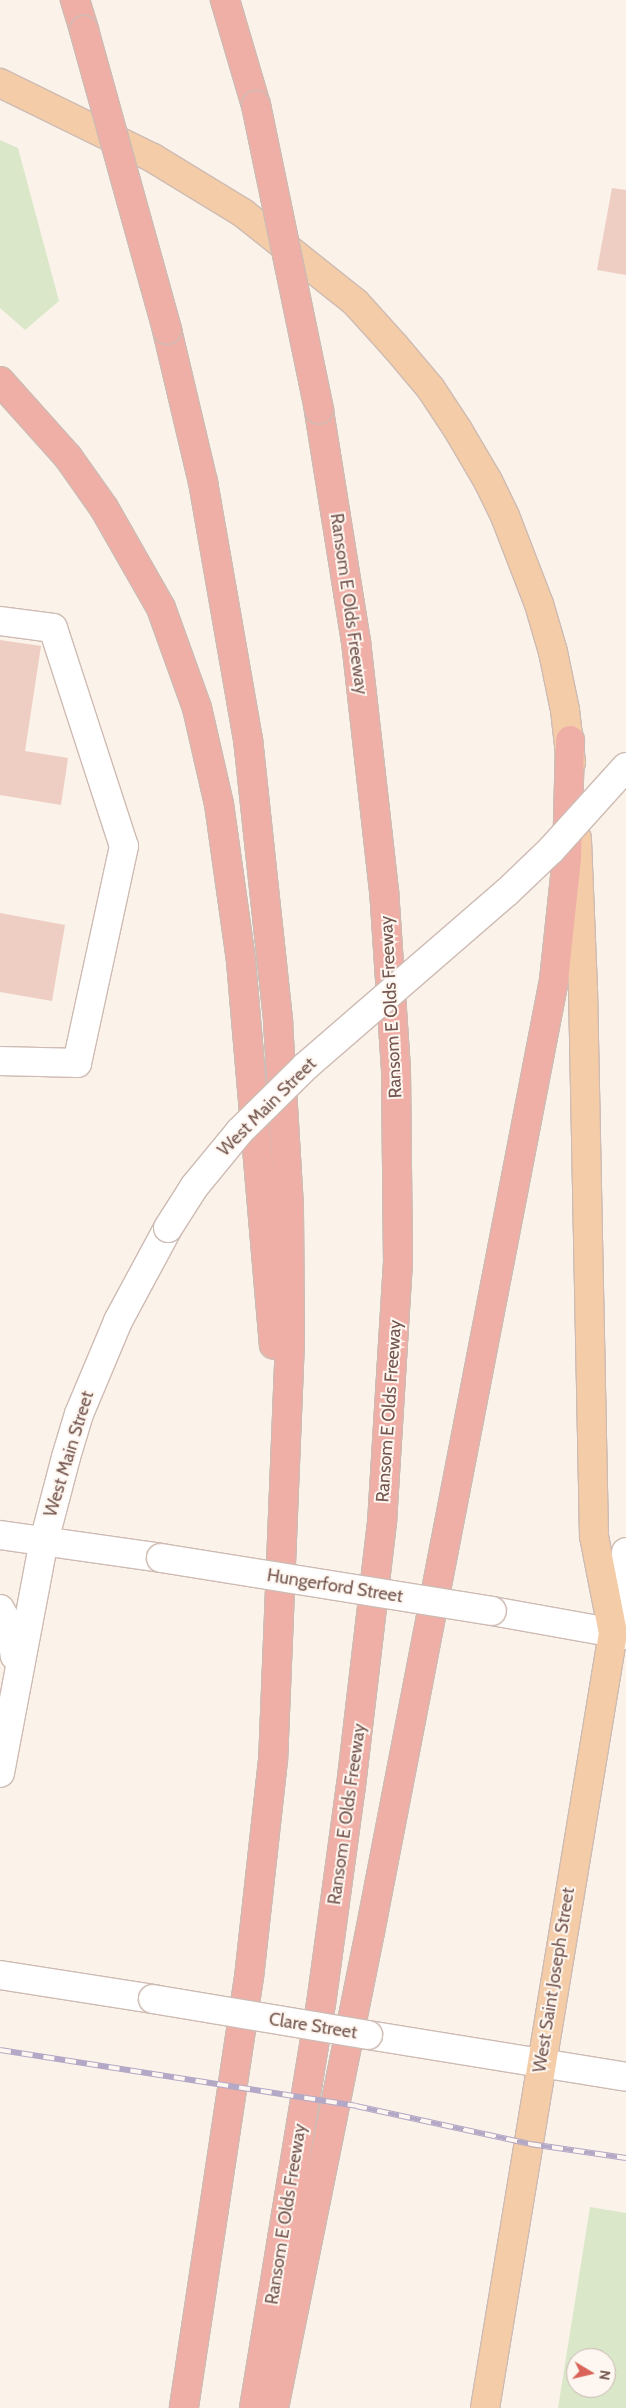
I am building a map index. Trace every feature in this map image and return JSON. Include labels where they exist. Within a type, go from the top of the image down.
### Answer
[{"type":"highway","points":[[75,0],[167,330],[203,482],[224,596],[259,833],[286,1112],[290,1340],[273,1760],[249,1977],[184,2408]]},
{"type":"highway","name":"Ransom E Olds Freeway","points":[[225,0],[256,105],[319,410],[356,642],[384,890],[396,1070],[398,1262],[382,1524],[351,1786],[321,2004],[254,2408]]},
{"type":"highway","points":[[0,381],[68,457],[104,508],[161,608],[197,708],[218,804],[241,960],[285,1468]]},
{"type":"highway","points":[[274,2408],[376,1903],[554,980],[567,858],[570,740]]},
{"type":"main road","points":[[0,83],[154,158],[243,213],[356,303],[430,389],[458,430],[488,481],[505,516],[536,595],[553,652],[570,740],[583,990],[594,1536],[619,1634]]},
{"type":"main road","name":"West Saint Joseph Street","points":[[485,2408],[540,2062],[619,1634]]},
{"type":"street","points":[[0,621],[53,628],[124,846],[76,1062],[0,1061]]},
{"type":"street","name":"West Main Street","points":[[0,1773],[44,1541],[66,1457],[96,1370],[129,1298],[168,1228],[205,1172],[240,1130],[306,1066],[506,893],[576,824],[626,767]]},
{"type":"street","name":"West Main Street","points":[[0,1535],[44,1541]]},
{"type":"street","name":"Hungerford Street","points":[[44,1541],[492,1611],[619,1634]]},
{"type":"street","name":"West Saint Joseph Street","points":[[619,1634],[626,1552]]},
{"type":"street","name":"West Main Street","points":[[0,1608],[11,1629],[16,1681]]},
{"type":"street","name":"Clare Street","points":[[0,1975],[626,2076]]},
{"type":"green space","points":[[0,140],[18,148],[59,301],[25,330],[0,308]]},
{"type":"green space","points":[[590,2207],[626,2213],[626,2408],[558,2408],[566,2358],[566,2398],[616,2398],[616,2348],[568,2348]]},
{"type":"building","points":[[612,188],[626,190],[626,275],[597,270]]},
{"type":"building","points":[[0,640],[41,646],[25,751],[68,758],[61,805],[0,795]]},
{"type":"building","points":[[0,913],[65,925],[52,1001],[0,992]]},
{"type":"railway","points":[[0,2050],[356,2106],[530,2144],[626,2158]]}]
